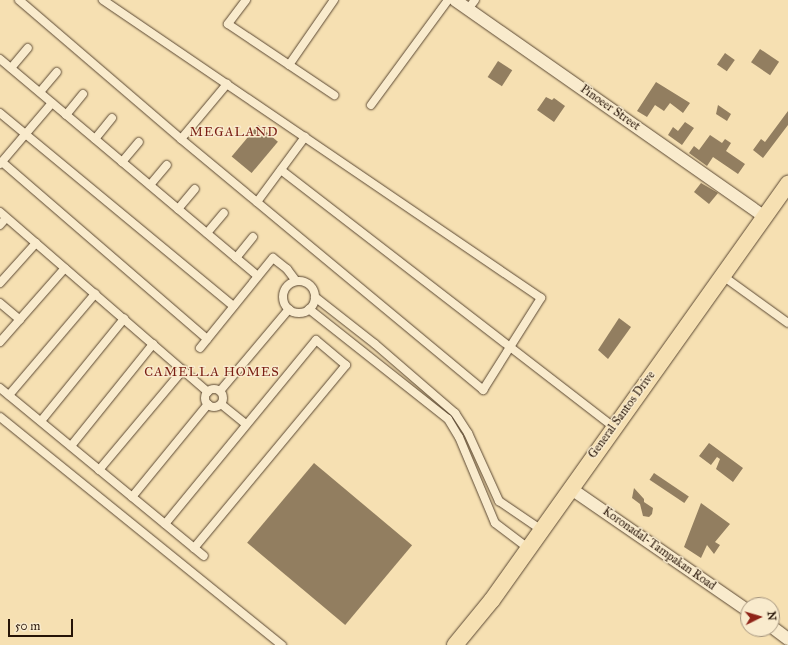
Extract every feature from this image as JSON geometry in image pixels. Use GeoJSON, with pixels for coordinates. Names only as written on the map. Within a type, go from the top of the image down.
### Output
{"type":"FeatureCollection","features":[{"type":"Feature","properties":{"kind":"highway","name":"General Santos Drive"},"geometry":{"type":"LineString","coordinates":[[455,645],[487,606],[540,529],[788,184]]}},
{"type":"Feature","properties":{"kind":"main road","name":"Pinoeer Street"},"geometry":{"type":"LineString","coordinates":[[455,0],[472,4],[765,217]]}},
{"type":"Feature","properties":{"kind":"main road","name":"Koronadal-Tampakan Road"},"geometry":{"type":"LineString","coordinates":[[570,488],[740,605]]}},
{"type":"Feature","properties":{"kind":"street"},"geometry":{"type":"LineString","coordinates":[[19,0],[181,140],[483,390],[542,298],[104,0]]}},
{"type":"Feature","properties":{"kind":"street"},"geometry":{"type":"LineString","coordinates":[[246,0],[228,24],[334,95]]}},
{"type":"Feature","properties":{"kind":"street"},"geometry":{"type":"LineString","coordinates":[[289,65],[334,0]]}},
{"type":"Feature","properties":{"kind":"street"},"geometry":{"type":"LineString","coordinates":[[371,105],[448,0]]}},
{"type":"Feature","properties":{"kind":"street"},"geometry":{"type":"LineString","coordinates":[[11,68],[28,48]]}},
{"type":"Feature","properties":{"kind":"street"},"geometry":{"type":"LineString","coordinates":[[0,59],[258,276]]}},
{"type":"Feature","properties":{"kind":"street"},"geometry":{"type":"LineString","coordinates":[[40,92],[57,72]]}},
{"type":"Feature","properties":{"kind":"street"},"geometry":{"type":"LineString","coordinates":[[181,140],[227,84]]}},
{"type":"Feature","properties":{"kind":"street"},"geometry":{"type":"LineString","coordinates":[[66,115],[83,94]]}},
{"type":"Feature","properties":{"kind":"street"},"geometry":{"type":"LineString","coordinates":[[52,103],[1,163],[207,339]]}},
{"type":"Feature","properties":{"kind":"street"},"geometry":{"type":"LineString","coordinates":[[0,113],[233,306]]}},
{"type":"Feature","properties":{"kind":"street"},"geometry":{"type":"LineString","coordinates":[[95,139],[112,118]]}},
{"type":"Feature","properties":{"kind":"street"},"geometry":{"type":"LineString","coordinates":[[257,202],[305,137]]}},
{"type":"Feature","properties":{"kind":"street"},"geometry":{"type":"LineString","coordinates":[[122,162],[139,142]]}},
{"type":"Feature","properties":{"kind":"street"},"geometry":{"type":"LineString","coordinates":[[150,185],[167,165]]}},
{"type":"Feature","properties":{"kind":"street"},"geometry":{"type":"LineString","coordinates":[[281,170],[614,427]]}},
{"type":"Feature","properties":{"kind":"street"},"geometry":{"type":"LineString","coordinates":[[178,209],[195,189]]}},
{"type":"Feature","properties":{"kind":"street"},"geometry":{"type":"LineString","coordinates":[[207,233],[224,213]]}},
{"type":"Feature","properties":{"kind":"street"},"geometry":{"type":"LineString","coordinates":[[0,225],[3,215],[208,392]]}},
{"type":"Feature","properties":{"kind":"street"},"geometry":{"type":"LineString","coordinates":[[236,258],[253,237]]}},
{"type":"Feature","properties":{"kind":"street"},"geometry":{"type":"LineString","coordinates":[[0,283],[36,243]]}},
{"type":"Feature","properties":{"kind":"street"},"geometry":{"type":"LineString","coordinates":[[200,348],[273,258],[287,269],[296,281],[309,285],[315,297],[450,408],[461,421],[499,501],[540,529]]}},
{"type":"Feature","properties":{"kind":"street"},"geometry":{"type":"LineString","coordinates":[[0,342],[65,268]]}},
{"type":"Feature","properties":{"kind":"street"},"geometry":{"type":"LineString","coordinates":[[723,276],[788,323]]}},
{"type":"Feature","properties":{"kind":"street"},"geometry":{"type":"LineString","coordinates":[[296,281],[288,285],[284,293],[284,302],[289,309],[297,313],[309,309],[315,297]]}},
{"type":"Feature","properties":{"kind":"street"},"geometry":{"type":"LineString","coordinates":[[9,395],[95,294]]}},
{"type":"Feature","properties":{"kind":"street"},"geometry":{"type":"LineString","coordinates":[[0,303],[20,320]]}},
{"type":"Feature","properties":{"kind":"street"},"geometry":{"type":"LineString","coordinates":[[220,391],[289,309]]}},
{"type":"Feature","properties":{"kind":"street"},"geometry":{"type":"LineString","coordinates":[[309,309],[448,419],[459,437],[496,523],[528,548]]}},
{"type":"Feature","properties":{"kind":"street"},"geometry":{"type":"LineString","coordinates":[[40,421],[124,319]]}},
{"type":"Feature","properties":{"kind":"street"},"geometry":{"type":"LineString","coordinates":[[165,524],[316,340],[346,365],[194,548]]}},
{"type":"Feature","properties":{"kind":"street"},"geometry":{"type":"LineString","coordinates":[[71,446],[153,344]]}},
{"type":"Feature","properties":{"kind":"street"},"geometry":{"type":"LineString","coordinates":[[100,470],[183,370]]}},
{"type":"Feature","properties":{"kind":"street"},"geometry":{"type":"LineString","coordinates":[[0,388],[204,556]]}},
{"type":"Feature","properties":{"kind":"street"},"geometry":{"type":"LineString","coordinates":[[214,389],[220,391],[223,397],[221,404],[215,407],[208,404],[206,398],[208,392],[214,389]]}},
{"type":"Feature","properties":{"kind":"street"},"geometry":{"type":"LineString","coordinates":[[132,497],[208,404]]}},
{"type":"Feature","properties":{"kind":"street"},"geometry":{"type":"LineString","coordinates":[[221,404],[246,424]]}},
{"type":"Feature","properties":{"kind":"street"},"geometry":{"type":"LineString","coordinates":[[0,417],[282,645]]}},
{"type":"Feature","properties":{"kind":"building"},"geometry":{"type":"Polygon","coordinates":[[[760,49],[779,62],[770,75],[751,62],[760,49]]]}},
{"type":"Feature","properties":{"kind":"building"},"geometry":{"type":"Polygon","coordinates":[[[725,53],[735,60],[727,71],[717,64],[725,53]]]}},
{"type":"Feature","properties":{"kind":"building"},"geometry":{"type":"Polygon","coordinates":[[[498,61],[512,70],[502,86],[488,77],[498,61]]]}},
{"type":"Feature","properties":{"kind":"building"},"geometry":{"type":"Polygon","coordinates":[[[656,82],[690,103],[683,113],[670,103],[664,111],[655,105],[647,117],[637,111],[656,82]]]}},
{"type":"Feature","properties":{"kind":"building"},"geometry":{"type":"Polygon","coordinates":[[[546,97],[552,100],[554,98],[565,106],[554,122],[537,110],[546,97]]]}},
{"type":"Feature","properties":{"kind":"building"},"geometry":{"type":"Polygon","coordinates":[[[718,105],[731,114],[727,121],[716,114],[718,105]]]}},
{"type":"Feature","properties":{"kind":"building"},"geometry":{"type":"Polygon","coordinates":[[[788,111],[788,125],[763,158],[753,150],[761,139],[765,142],[788,111]]]}},
{"type":"Feature","properties":{"kind":"building"},"geometry":{"type":"Polygon","coordinates":[[[685,122],[694,128],[682,145],[668,135],[673,127],[678,131],[685,122]]]}},
{"type":"Feature","properties":{"kind":"building"},"geometry":{"type":"Polygon","coordinates":[[[258,125],[278,142],[252,173],[232,156],[258,125]]]}},
{"type":"Feature","properties":{"kind":"building"},"geometry":{"type":"Polygon","coordinates":[[[710,135],[722,143],[725,139],[731,143],[726,151],[745,164],[738,174],[713,157],[707,166],[689,153],[694,146],[699,150],[710,135]]]}},
{"type":"Feature","properties":{"kind":"building"},"geometry":{"type":"Polygon","coordinates":[[[701,183],[718,193],[709,204],[694,192],[701,183]]]}},
{"type":"Feature","properties":{"kind":"building"},"geometry":{"type":"Polygon","coordinates":[[[619,318],[631,327],[608,359],[598,350],[619,318]]]}},
{"type":"Feature","properties":{"kind":"building"},"geometry":{"type":"Polygon","coordinates":[[[709,443],[743,468],[733,482],[716,469],[720,459],[717,457],[711,465],[699,456],[709,443]]]}},
{"type":"Feature","properties":{"kind":"building"},"geometry":{"type":"Polygon","coordinates":[[[314,463],[412,545],[345,625],[247,543],[314,463]]]}},
{"type":"Feature","properties":{"kind":"building"},"geometry":{"type":"Polygon","coordinates":[[[654,473],[689,496],[684,503],[650,480],[654,473]]]}},
{"type":"Feature","properties":{"kind":"building"},"geometry":{"type":"Polygon","coordinates":[[[634,488],[644,499],[644,502],[653,508],[652,514],[649,517],[643,516],[640,504],[632,498],[634,488]]]}},
{"type":"Feature","properties":{"kind":"building"},"geometry":{"type":"Polygon","coordinates":[[[701,503],[730,524],[715,542],[720,545],[714,554],[707,545],[701,558],[684,547],[701,503]]]}},
{"type":"Feature","properties":{"kind":"district","name":"MEGALAND"},"geometry":{"type":"Point","coordinates":[234,132]}},
{"type":"Feature","properties":{"kind":"district","name":"CAMELLA HOMES"},"geometry":{"type":"Point","coordinates":[212,372]}}]}
